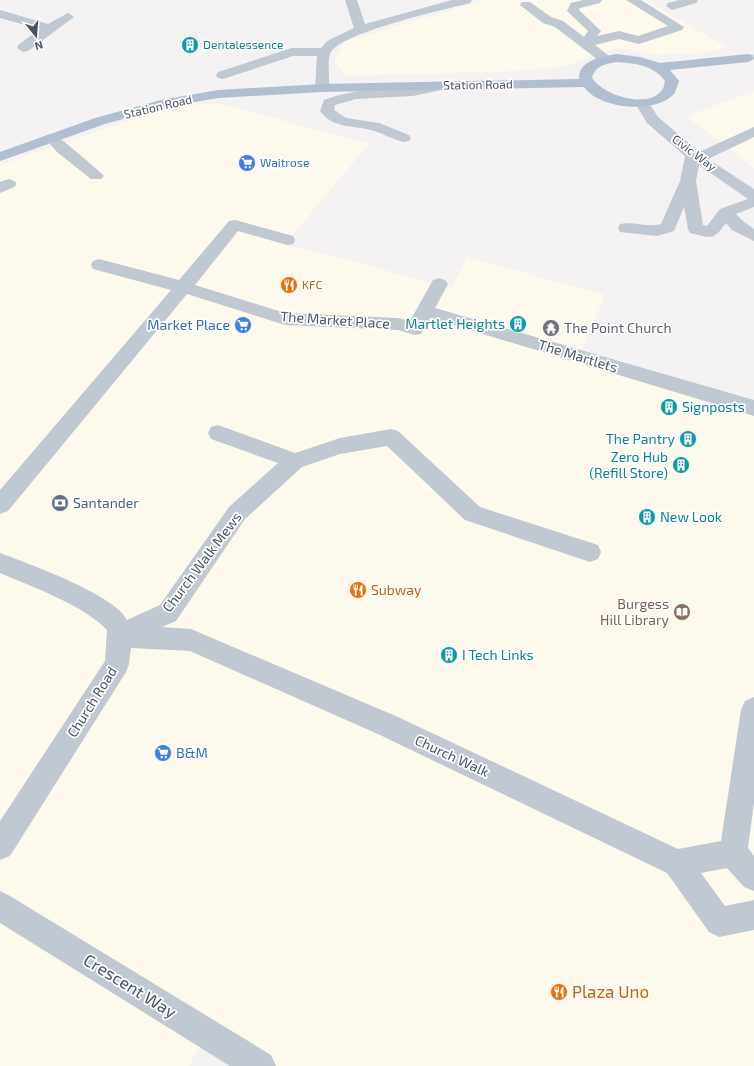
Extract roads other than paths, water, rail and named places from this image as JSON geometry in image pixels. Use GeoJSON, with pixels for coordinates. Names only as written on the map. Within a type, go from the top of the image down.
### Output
{"type":"FeatureCollection","features":[{"type":"Feature","properties":{"kind":"main road"},"geometry":{"type":"LineString","coordinates":[[657,67],[751,58]]}},
{"type":"Feature","properties":{"kind":"main road"},"geometry":{"type":"LineString","coordinates":[[684,81],[664,97],[642,103],[623,102],[606,98],[590,89],[586,83],[585,73],[597,62],[634,59],[657,67],[669,76],[672,82],[684,81],[751,58]]}},
{"type":"Feature","properties":{"kind":"main road","name":"Station Road"},"geometry":{"type":"LineString","coordinates":[[0,157],[100,121],[161,104],[218,94],[322,88],[586,83]]}},
{"type":"Feature","properties":{"kind":"street"},"geometry":{"type":"LineString","coordinates":[[352,0],[360,29]]}},
{"type":"Feature","properties":{"kind":"street"},"geometry":{"type":"LineString","coordinates":[[322,88],[324,52],[335,40],[360,29],[466,0]]}},
{"type":"Feature","properties":{"kind":"street"},"geometry":{"type":"LineString","coordinates":[[586,43],[595,31],[573,11],[575,6],[596,0]]}},
{"type":"Feature","properties":{"kind":"street"},"geometry":{"type":"LineString","coordinates":[[586,43],[619,35],[639,40],[678,27],[632,0]]}},
{"type":"Feature","properties":{"kind":"street"},"geometry":{"type":"LineString","coordinates":[[672,6],[692,0]]}},
{"type":"Feature","properties":{"kind":"street"},"geometry":{"type":"LineString","coordinates":[[532,4],[547,20],[559,24],[607,60]]}},
{"type":"Feature","properties":{"kind":"street"},"geometry":{"type":"LineString","coordinates":[[0,14],[48,28]]}},
{"type":"Feature","properties":{"kind":"street"},"geometry":{"type":"LineString","coordinates":[[23,48],[48,28],[68,17]]}},
{"type":"Feature","properties":{"kind":"street"},"geometry":{"type":"LineString","coordinates":[[223,75],[292,52],[324,52]]}},
{"type":"Feature","properties":{"kind":"street"},"geometry":{"type":"LineString","coordinates":[[404,138],[370,125],[351,123],[332,118],[327,111],[329,103],[357,94],[427,91],[441,86]]}},
{"type":"Feature","properties":{"kind":"street","name":"Civic Way"},"geometry":{"type":"LineString","coordinates":[[642,103],[652,120],[696,157],[754,196]]}},
{"type":"Feature","properties":{"kind":"street"},"geometry":{"type":"LineString","coordinates":[[626,228],[657,231],[668,227],[688,181],[696,157],[754,130]]}},
{"type":"Feature","properties":{"kind":"street"},"geometry":{"type":"LineString","coordinates":[[52,138],[62,149],[96,176]]}},
{"type":"Feature","properties":{"kind":"street"},"geometry":{"type":"LineString","coordinates":[[688,181],[696,229],[711,232],[726,212],[754,202]]}},
{"type":"Feature","properties":{"kind":"street"},"geometry":{"type":"LineString","coordinates":[[726,212],[738,226],[754,236]]}},
{"type":"Feature","properties":{"kind":"street"},"geometry":{"type":"LineString","coordinates":[[0,505],[234,225],[287,240]]}},
{"type":"Feature","properties":{"kind":"street"},"geometry":{"type":"LineString","coordinates":[[99,265],[183,286]]}},
{"type":"Feature","properties":{"kind":"street","name":"The Market Place"},"geometry":{"type":"LineString","coordinates":[[183,286],[285,319],[398,324],[415,329],[439,284]]}},
{"type":"Feature","properties":{"kind":"street","name":"The Martlets"},"geometry":{"type":"LineString","coordinates":[[425,311],[567,351],[606,365],[754,408]]}},
{"type":"Feature","properties":{"kind":"street"},"geometry":{"type":"LineString","coordinates":[[218,433],[295,462],[340,446],[391,437],[473,514],[590,552]]}},
{"type":"Feature","properties":{"kind":"street","name":"Church Walk Mews"},"geometry":{"type":"LineString","coordinates":[[120,636],[168,613],[237,513],[295,462]]}},
{"type":"Feature","properties":{"kind":"street"},"geometry":{"type":"LineString","coordinates":[[0,563],[102,610],[117,624],[120,636]]}},
{"type":"Feature","properties":{"kind":"street","name":"Church Road"},"geometry":{"type":"LineString","coordinates":[[0,846],[117,664],[120,636]]}},
{"type":"Feature","properties":{"kind":"street","name":"Church Walk"},"geometry":{"type":"LineString","coordinates":[[120,636],[191,640],[389,726],[677,863],[719,922],[754,915]]}},
{"type":"Feature","properties":{"kind":"street"},"geometry":{"type":"LineString","coordinates":[[754,710],[733,853],[754,877]]}},
{"type":"Feature","properties":{"kind":"street"},"geometry":{"type":"LineString","coordinates":[[677,863],[733,853]]}},
{"type":"Feature","properties":{"kind":"street","name":"Crescent Way"},"geometry":{"type":"LineString","coordinates":[[0,906],[260,1066]]}},
{"type":"Feature","properties":{"kind":"place","name":"Dentalessence"},"geometry":{"type":"Point","coordinates":[190,45]}},
{"type":"Feature","properties":{"kind":"place","name":"Waitrose"},"geometry":{"type":"Point","coordinates":[247,163]}},
{"type":"Feature","properties":{"kind":"place","name":"KFC"},"geometry":{"type":"Point","coordinates":[289,285]}},
{"type":"Feature","properties":{"kind":"place","name":"Martlet Heights"},"geometry":{"type":"Point","coordinates":[518,324]}},
{"type":"Feature","properties":{"kind":"place","name":"Market Place"},"geometry":{"type":"Point","coordinates":[243,325]}},
{"type":"Feature","properties":{"kind":"place","name":"The Point Church"},"geometry":{"type":"Point","coordinates":[551,328]}},
{"type":"Feature","properties":{"kind":"place","name":"Signposts"},"geometry":{"type":"Point","coordinates":[669,407]}},
{"type":"Feature","properties":{"kind":"place","name":"The Pantry"},"geometry":{"type":"Point","coordinates":[688,439]}},
{"type":"Feature","properties":{"kind":"place","name":"Zero Hub (Refill Store)"},"geometry":{"type":"Point","coordinates":[681,465]}},
{"type":"Feature","properties":{"kind":"place","name":"Santander"},"geometry":{"type":"Point","coordinates":[60,503]}},
{"type":"Feature","properties":{"kind":"place","name":"New Look"},"geometry":{"type":"Point","coordinates":[647,517]}},
{"type":"Feature","properties":{"kind":"place","name":"Subway"},"geometry":{"type":"Point","coordinates":[358,590]}},
{"type":"Feature","properties":{"kind":"place","name":"Burgess Hill Library"},"geometry":{"type":"Point","coordinates":[682,612]}},
{"type":"Feature","properties":{"kind":"place","name":"I Tech Links"},"geometry":{"type":"Point","coordinates":[449,655]}},
{"type":"Feature","properties":{"kind":"place","name":"B&M"},"geometry":{"type":"Point","coordinates":[163,753]}},
{"type":"Feature","properties":{"kind":"place","name":"Plaza Uno"},"geometry":{"type":"Point","coordinates":[559,992]}}]}
